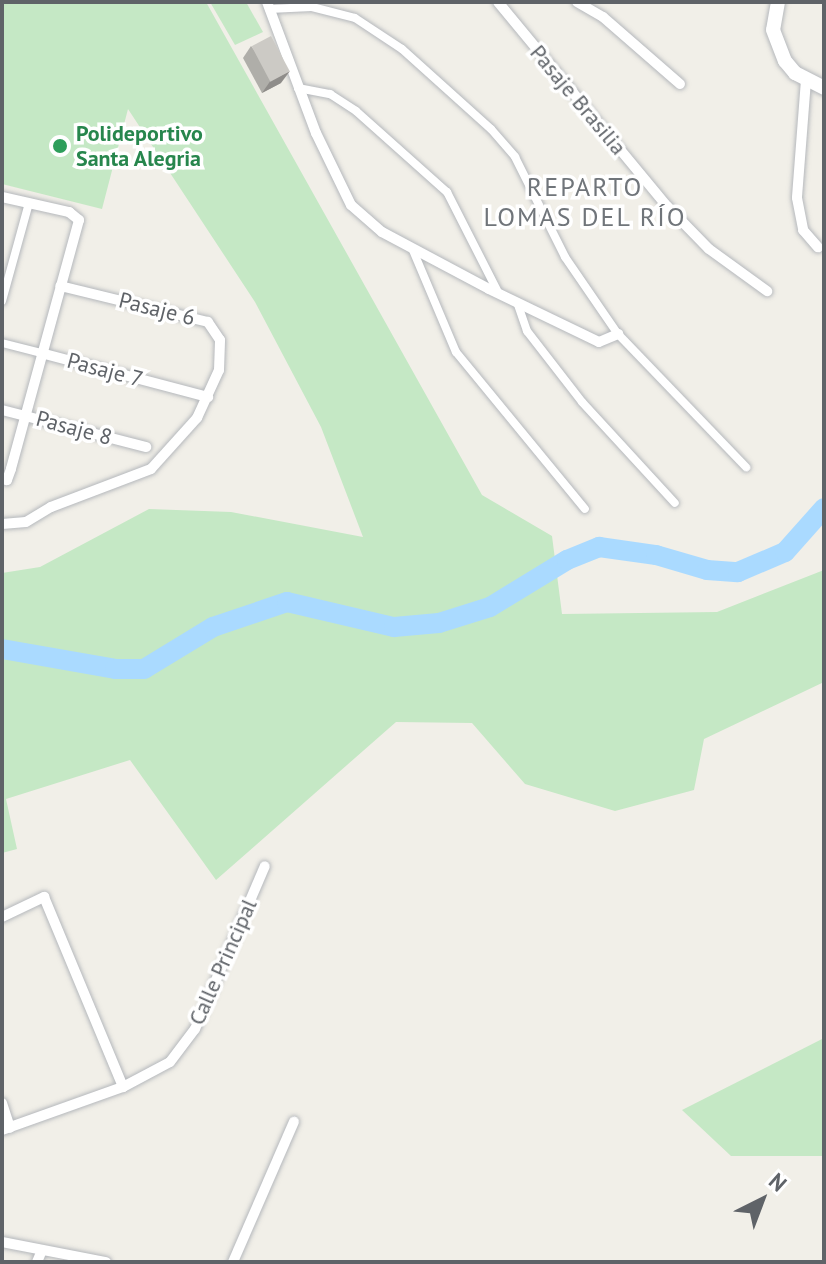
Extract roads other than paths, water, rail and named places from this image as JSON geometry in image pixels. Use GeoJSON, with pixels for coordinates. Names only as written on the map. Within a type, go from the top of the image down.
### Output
{"type":"FeatureCollection","features":[{"type":"Feature","properties":{"kind":"main road"},"geometry":{"type":"LineString","coordinates":[[778,2],[773,30],[777,47],[819,87]]}},
{"type":"Feature","properties":{"kind":"street","name":"Pasaje Brasilia"},"geometry":{"type":"LineString","coordinates":[[498,2],[667,206],[709,249],[767,291]]}},
{"type":"Feature","properties":{"kind":"street"},"geometry":{"type":"LineString","coordinates":[[577,2],[603,17],[680,84]]}},
{"type":"Feature","properties":{"kind":"street"},"geometry":{"type":"LineString","coordinates":[[618,334],[599,342],[499,294],[382,232],[351,205],[298,88],[268,6],[312,7],[355,18],[402,49],[491,129],[515,157],[565,257],[618,334],[746,467]]}},
{"type":"Feature","properties":{"kind":"street"},"geometry":{"type":"LineString","coordinates":[[818,247],[803,230],[797,198],[819,87]]}},
{"type":"Feature","properties":{"kind":"street"},"geometry":{"type":"LineString","coordinates":[[298,88],[330,94],[356,111],[447,192],[499,294]]}},
{"type":"Feature","properties":{"kind":"street"},"geometry":{"type":"LineString","coordinates":[[2,197],[69,212],[79,220],[5,479]]}},
{"type":"Feature","properties":{"kind":"street"},"geometry":{"type":"LineString","coordinates":[[2,301],[29,203]]}},
{"type":"Feature","properties":{"kind":"street"},"geometry":{"type":"LineString","coordinates":[[412,248],[456,352],[585,509]]}},
{"type":"Feature","properties":{"kind":"street","name":"Pasaje 6"},"geometry":{"type":"LineString","coordinates":[[2,524],[26,522],[51,507],[151,469],[208,397],[219,370],[220,340],[208,322],[60,286]]}},
{"type":"Feature","properties":{"kind":"street"},"geometry":{"type":"LineString","coordinates":[[517,302],[527,331],[582,402],[675,503]]}},
{"type":"Feature","properties":{"kind":"street","name":"Pasaje 7"},"geometry":{"type":"LineString","coordinates":[[2,343],[208,397]]}},
{"type":"Feature","properties":{"kind":"street","name":"Pasaje 8"},"geometry":{"type":"LineString","coordinates":[[2,410],[146,447]]}},
{"type":"Feature","properties":{"kind":"street","name":"Calle Principal"},"geometry":{"type":"LineString","coordinates":[[6,1129],[123,1087],[170,1062],[195,1029],[265,866]]}},
{"type":"Feature","properties":{"kind":"street"},"geometry":{"type":"LineString","coordinates":[[2,917],[44,897],[123,1087]]}},
{"type":"Feature","properties":{"kind":"street"},"geometry":{"type":"LineString","coordinates":[[2,1103],[6,1129]]}},
{"type":"Feature","properties":{"kind":"street"},"geometry":{"type":"LineString","coordinates":[[233,1262],[294,1122]]}},
{"type":"Feature","properties":{"kind":"street"},"geometry":{"type":"LineString","coordinates":[[2,1242],[106,1262]]}},
{"type":"Feature","properties":{"kind":"street"},"geometry":{"type":"LineString","coordinates":[[37,1262],[42,1250]]}},
{"type":"Feature","properties":{"kind":"waterway"},"geometry":{"type":"LineString","coordinates":[[2,649],[115,669],[144,669],[213,627],[287,602],[394,627],[439,623],[490,607],[567,560],[599,547],[656,555],[707,570],[738,572],[785,552],[824,508]]}},
{"type":"Feature","properties":{"kind":"place","name":"Polideportivo Santa Alegria"},"geometry":{"type":"Point","coordinates":[60,146]}},
{"type":"Feature","properties":{"kind":"district","name":"REPARTO LOMAS DEL RÍO"},"geometry":{"type":"Point","coordinates":[585,202]}}]}
